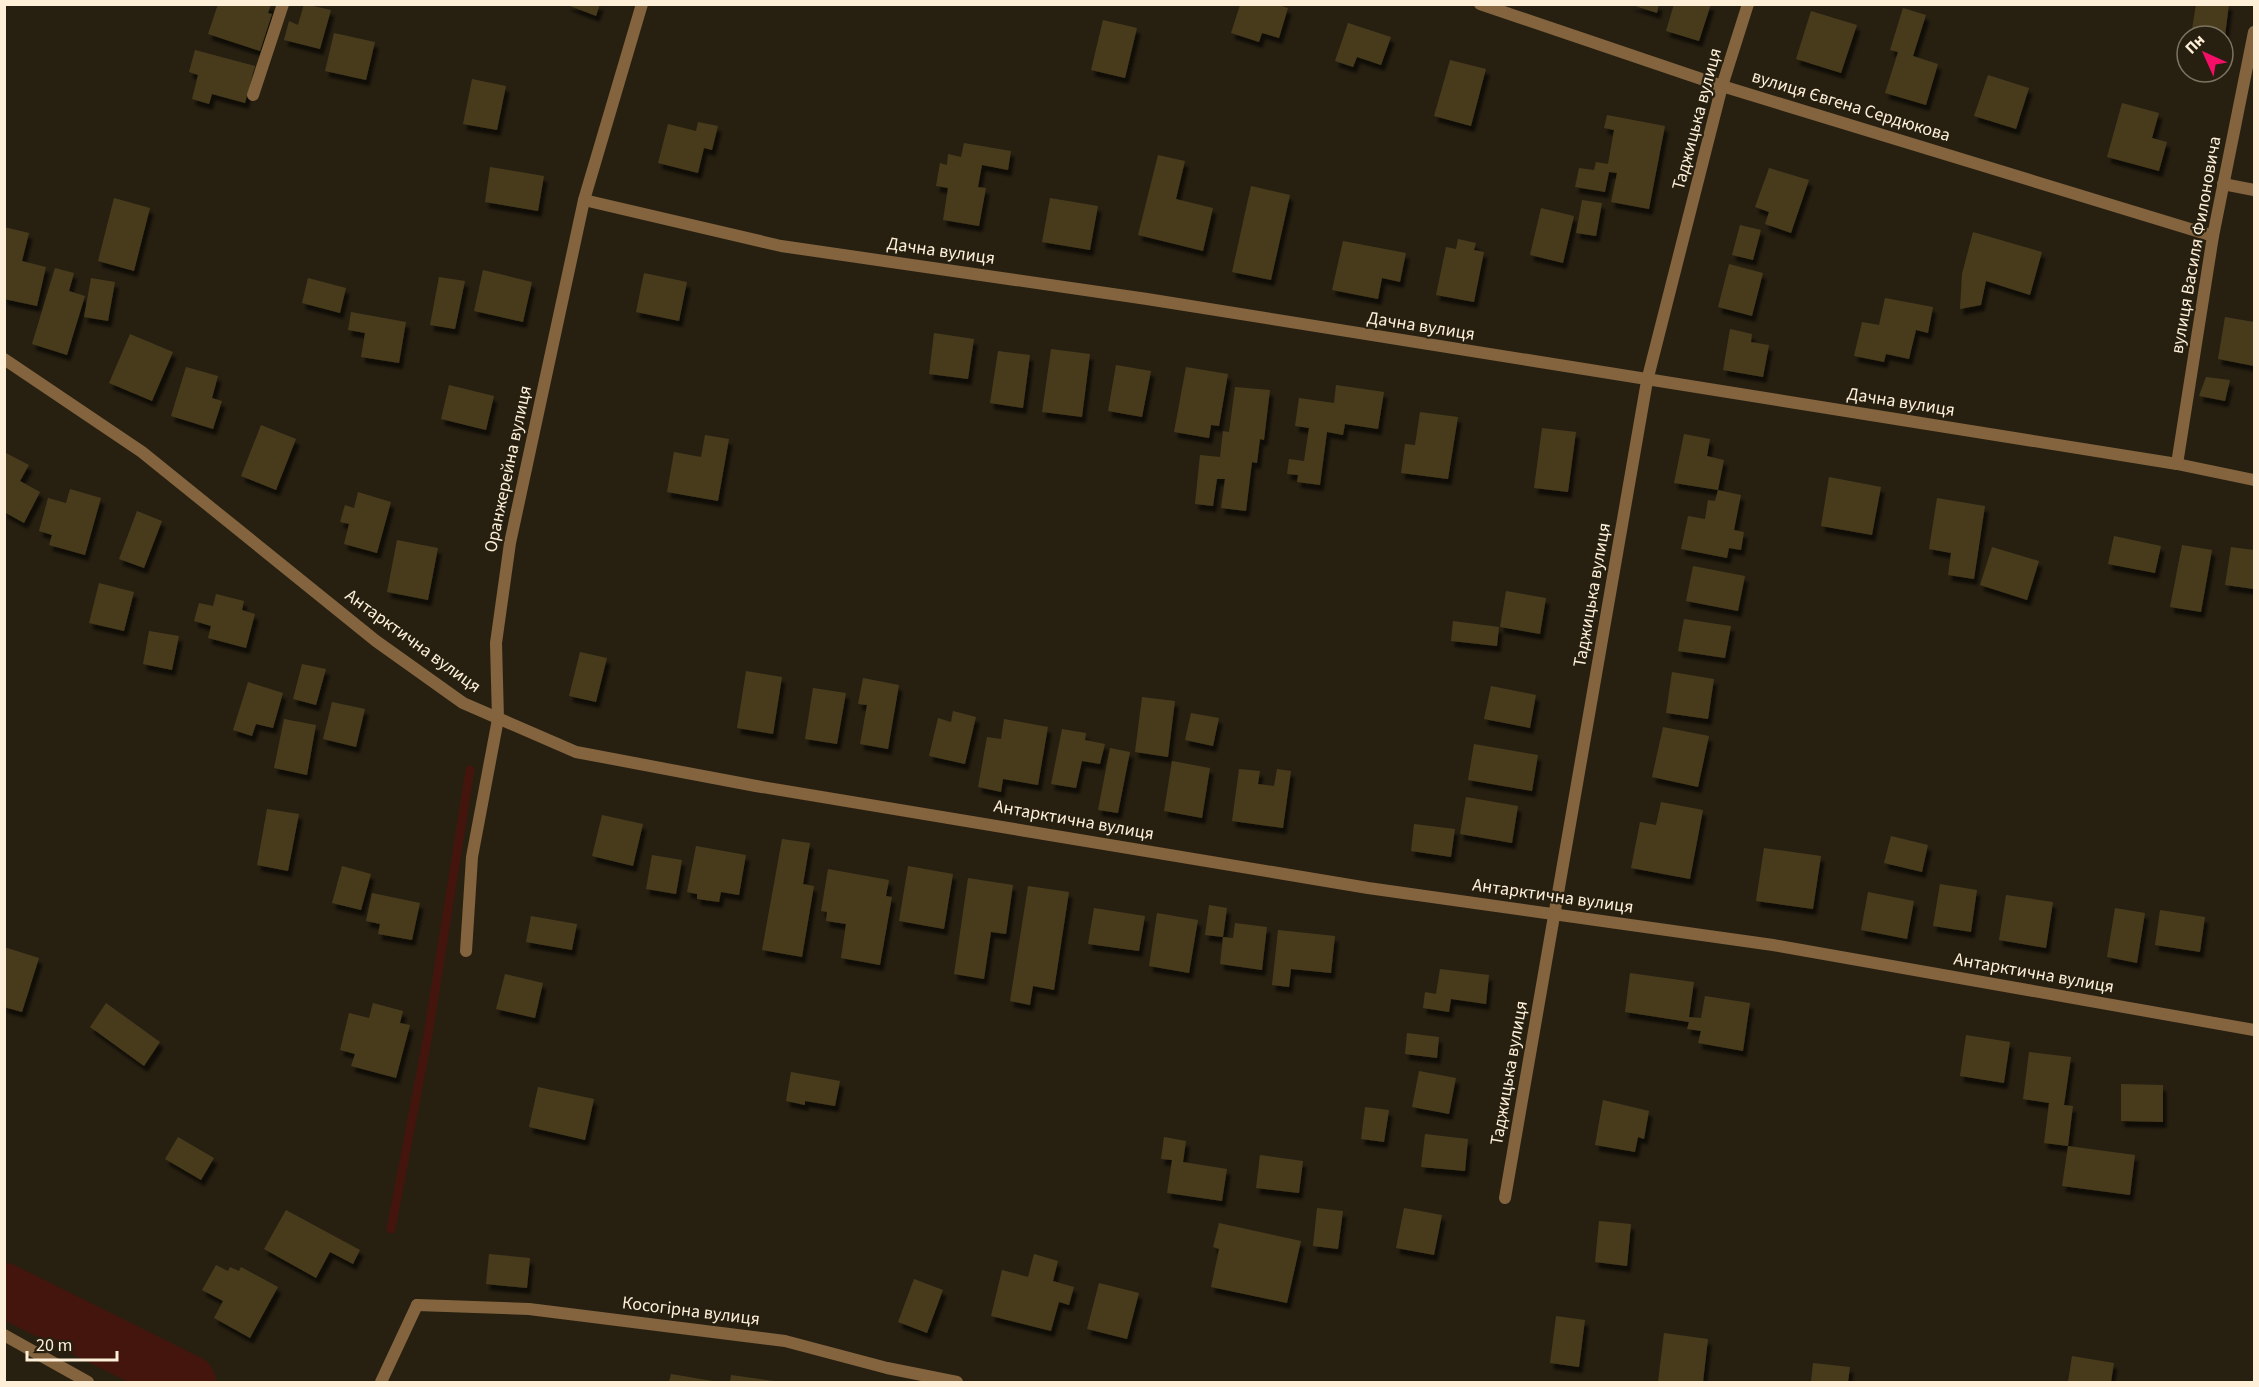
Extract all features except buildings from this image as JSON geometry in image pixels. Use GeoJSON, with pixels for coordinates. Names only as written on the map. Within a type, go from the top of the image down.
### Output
{"type":"FeatureCollection","features":[{"type":"Feature","properties":{"kind":"street"},"geometry":{"type":"LineString","coordinates":[[253,95],[283,4]]}},
{"type":"Feature","properties":{"kind":"street","name":"Оранжерейна вулиця"},"geometry":{"type":"LineString","coordinates":[[466,951],[472,857],[498,719],[496,644],[510,543],[584,200],[642,4]]}},
{"type":"Feature","properties":{"kind":"street","name":"вулиця Євгена Сердюкова"},"geometry":{"type":"LineString","coordinates":[[1480,4],[1722,86],[2213,236]]}},
{"type":"Feature","properties":{"kind":"street","name":"Таджицька вулиця"},"geometry":{"type":"LineString","coordinates":[[1505,1198],[1647,381],[1722,86],[1748,4]]}},
{"type":"Feature","properties":{"kind":"street","name":"вулиця Василя Филоновича"},"geometry":{"type":"LineString","coordinates":[[2177,464],[2213,236],[2254,32]]}},
{"type":"Feature","properties":{"kind":"street"},"geometry":{"type":"LineString","coordinates":[[2223,184],[2254,190]]}},
{"type":"Feature","properties":{"kind":"street","name":"Дачна вулиця"},"geometry":{"type":"LineString","coordinates":[[584,200],[781,246],[1147,299],[1647,381],[2177,464],[2254,480]]}},
{"type":"Feature","properties":{"kind":"street","name":"Антарктична вулиця"},"geometry":{"type":"LineString","coordinates":[[4,359],[142,452],[376,641],[463,703],[576,752],[756,786],[1368,888],[1773,945],[2254,1030]]}},
{"type":"Feature","properties":{"kind":"street","name":"Косогірна вулиця"},"geometry":{"type":"LineString","coordinates":[[381,1383],[417,1305],[530,1309],[785,1341],[887,1368],[957,1383]]}},
{"type":"Feature","properties":{"kind":"street"},"geometry":{"type":"LineString","coordinates":[[4,1335],[88,1383]]}},
{"type":"Feature","properties":{"kind":"waterway"},"geometry":{"type":"LineString","coordinates":[[391,1229],[428,1035],[470,770]]}},
{"type":"Feature","properties":{"kind":"waterway"},"geometry":{"type":"LineString","coordinates":[[4,1290],[189,1382]]}}]}
